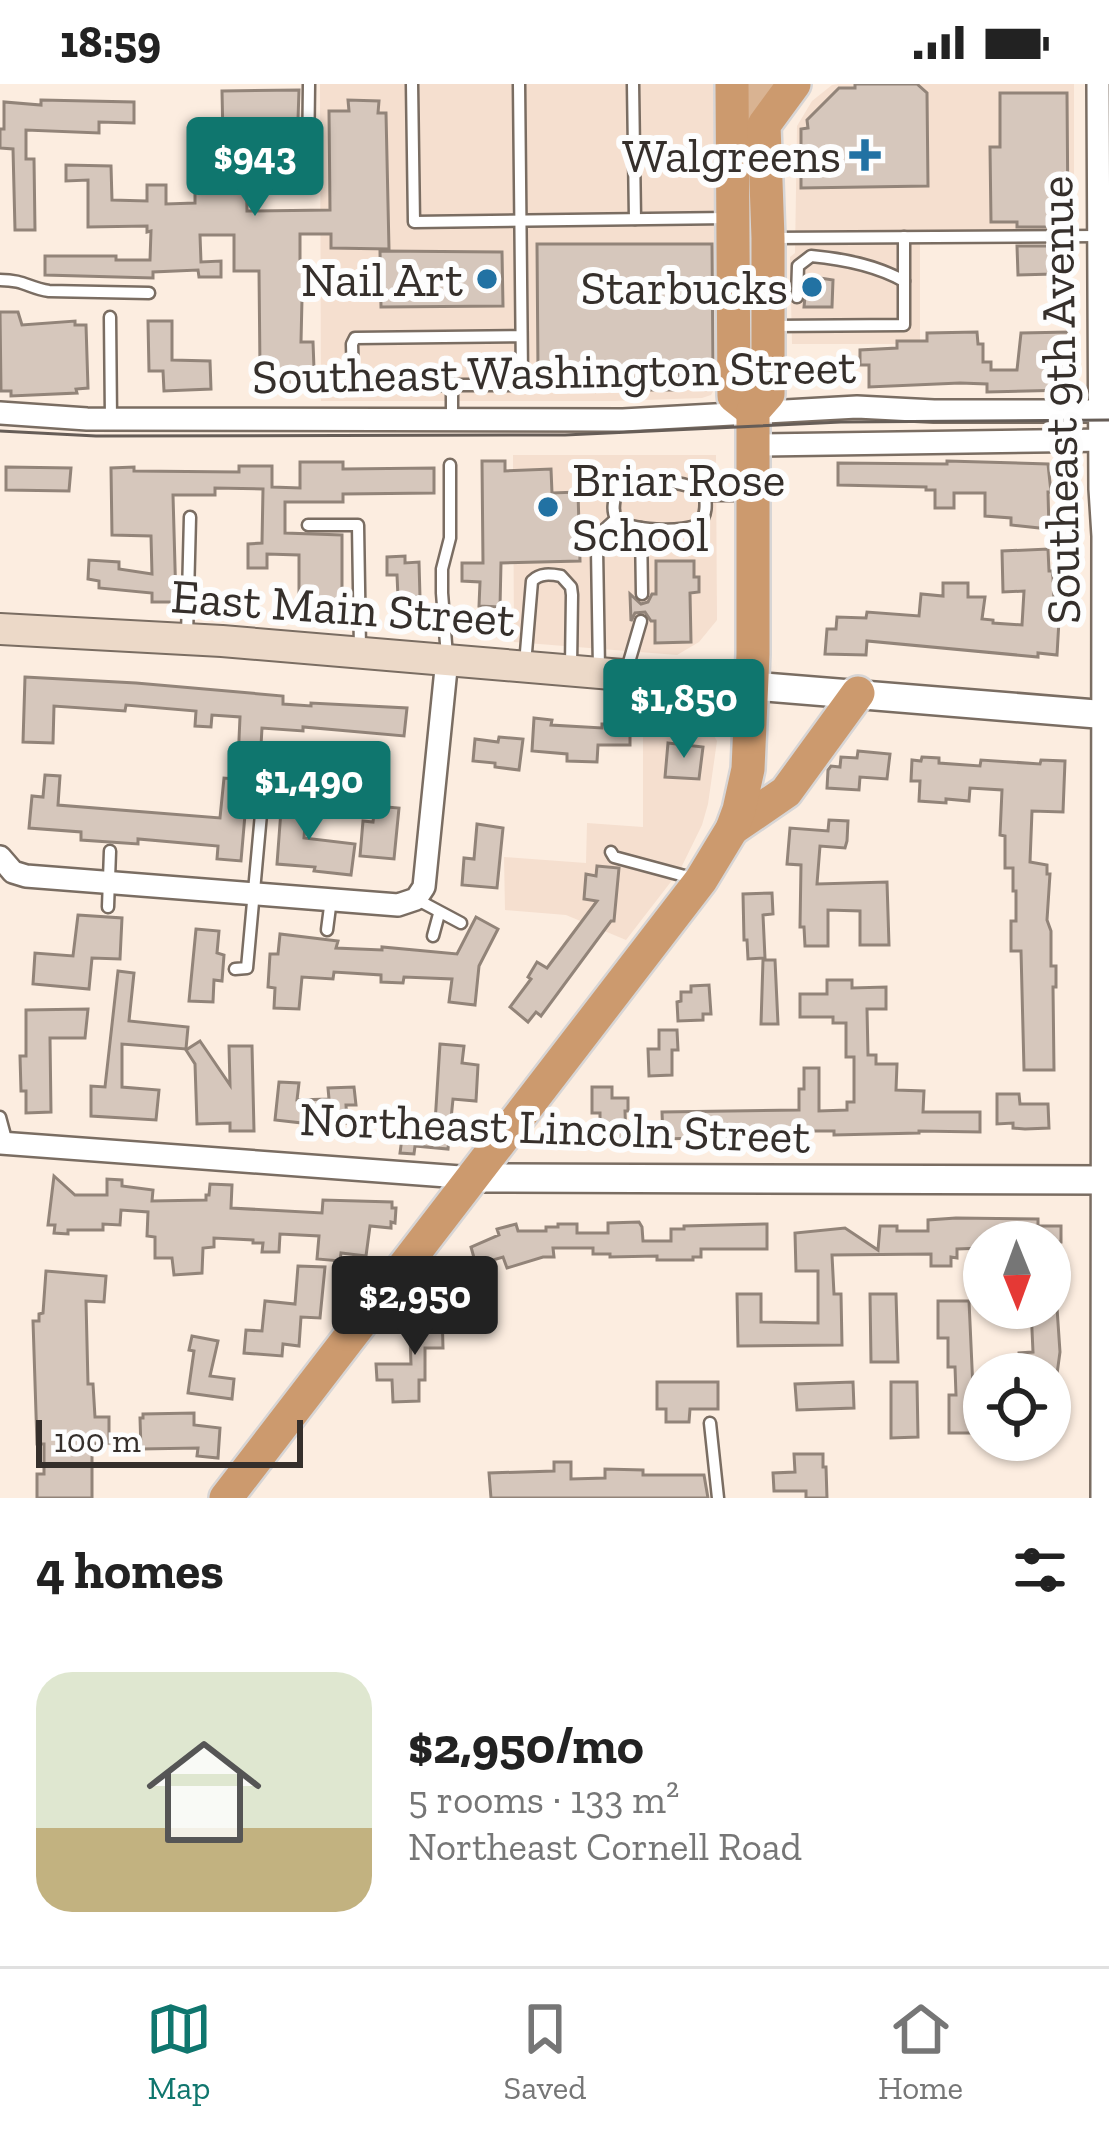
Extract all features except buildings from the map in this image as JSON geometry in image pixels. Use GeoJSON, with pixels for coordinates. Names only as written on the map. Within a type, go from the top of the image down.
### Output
{"type":"FeatureCollection","features":[{"type":"Feature","properties":{"kind":"highway"},"geometry":{"type":"LineString","coordinates":[[732,84],[734,396],[754,428]]}},
{"type":"Feature","properties":{"kind":"highway"},"geometry":{"type":"LineString","coordinates":[[226,1498],[701,880],[732,829],[748,769],[753,686],[754,428],[790,314],[768,238],[764,125],[794,84]]}},
{"type":"Feature","properties":{"kind":"highway"},"geometry":{"type":"LineString","coordinates":[[732,829],[786,792],[858,694]]}},
{"type":"Feature","properties":{"kind":"main road"},"geometry":{"type":"LineString","coordinates":[[763,84],[764,125]]}},
{"type":"Feature","properties":{"kind":"main road","name":"East Main Street"},"geometry":{"type":"LineString","coordinates":[[0,629],[360,652],[753,686]]}},
{"type":"Feature","properties":{"kind":"street","name":"Southeast 9th Avenue"},"geometry":{"type":"LineString","coordinates":[[1098,84],[1104,198],[1106,715],[1102,1498]]}},
{"type":"Feature","properties":{"kind":"street","name":"Southeast Washington Street"},"geometry":{"type":"LineString","coordinates":[[754,428],[857,407],[1104,411]]}},
{"type":"Feature","properties":{"kind":"street","name":"Southeast Washington Street"},"geometry":{"type":"LineString","coordinates":[[0,413],[111,419],[622,420],[1105,440]]}},
{"type":"Feature","properties":{"kind":"street"},"geometry":{"type":"LineString","coordinates":[[2,861],[26,876],[398,905],[416,899],[424,887],[447,659]]}},
{"type":"Feature","properties":{"kind":"street","name":"East Main Street"},"geometry":{"type":"LineString","coordinates":[[753,686],[1106,715]]}},
{"type":"Feature","properties":{"kind":"street","name":"Northeast Lincoln Street"},"geometry":{"type":"LineString","coordinates":[[3,1143],[474,1178],[1106,1180]]}},
{"type":"Feature","properties":{"kind":"lane"},"geometry":{"type":"LineString","coordinates":[[271,185],[299,183],[308,166],[309,84]]}},
{"type":"Feature","properties":{"kind":"lane"},"geometry":{"type":"LineString","coordinates":[[412,84],[414,222],[733,218]]}},
{"type":"Feature","properties":{"kind":"lane"},"geometry":{"type":"LineString","coordinates":[[520,84],[521,221],[521,336],[521,376],[517,385],[358,385],[353,381],[355,338],[521,336]]}},
{"type":"Feature","properties":{"kind":"lane"},"geometry":{"type":"LineString","coordinates":[[633,84],[635,219]]}},
{"type":"Feature","properties":{"kind":"lane"},"geometry":{"type":"LineString","coordinates":[[768,238],[1104,236]]}},
{"type":"Feature","properties":{"kind":"lane"},"geometry":{"type":"LineString","coordinates":[[904,237],[904,281],[904,325],[790,314],[798,266],[811,256],[859,263],[904,281]]}},
{"type":"Feature","properties":{"kind":"lane"},"geometry":{"type":"LineString","coordinates":[[0,280],[19,280],[49,291],[149,293]]}},
{"type":"Feature","properties":{"kind":"lane"},"geometry":{"type":"LineString","coordinates":[[110,317],[111,419]]}},
{"type":"Feature","properties":{"kind":"lane"},"geometry":{"type":"LineString","coordinates":[[452,386],[452,418]]}},
{"type":"Feature","properties":{"kind":"lane"},"geometry":{"type":"LineString","coordinates":[[447,659],[442,569],[450,538],[450,465]]}},
{"type":"Feature","properties":{"kind":"lane"},"geometry":{"type":"LineString","coordinates":[[627,483],[684,483],[705,495],[706,511],[699,524],[686,530],[625,526],[616,519],[613,505],[617,489],[627,483]]}},
{"type":"Feature","properties":{"kind":"lane"},"geometry":{"type":"LineString","coordinates":[[705,495],[755,495]]}},
{"type":"Feature","properties":{"kind":"lane"},"geometry":{"type":"LineString","coordinates":[[187,640],[190,517]]}},
{"type":"Feature","properties":{"kind":"lane"},"geometry":{"type":"LineString","coordinates":[[598,672],[597,549],[604,530],[616,519]]}},
{"type":"Feature","properties":{"kind":"lane"},"geometry":{"type":"LineString","coordinates":[[308,525],[358,525],[360,652]]}},
{"type":"Feature","properties":{"kind":"lane"},"geometry":{"type":"LineString","coordinates":[[641,527],[642,594]]}},
{"type":"Feature","properties":{"kind":"lane"},"geometry":{"type":"LineString","coordinates":[[525,666],[532,581],[551,574],[561,576],[571,587],[598,672]]}},
{"type":"Feature","properties":{"kind":"lane"},"geometry":{"type":"LineString","coordinates":[[598,672],[641,621]]}},
{"type":"Feature","properties":{"kind":"lane"},"geometry":{"type":"LineString","coordinates":[[261,814],[241,969],[264,971]]}},
{"type":"Feature","properties":{"kind":"lane"},"geometry":{"type":"LineString","coordinates":[[108,907],[110,851]]}},
{"type":"Feature","properties":{"kind":"lane"},"geometry":{"type":"LineString","coordinates":[[611,852],[614,857],[701,880]]}},
{"type":"Feature","properties":{"kind":"lane"},"geometry":{"type":"LineString","coordinates":[[327,929],[331,899]]}},
{"type":"Feature","properties":{"kind":"lane"},"geometry":{"type":"LineString","coordinates":[[416,899],[461,923]]}},
{"type":"Feature","properties":{"kind":"lane"},"geometry":{"type":"LineString","coordinates":[[433,936],[440,914]]}},
{"type":"Feature","properties":{"kind":"lane"},"geometry":{"type":"LineString","coordinates":[[0,1117],[3,1143]]}},
{"type":"Feature","properties":{"kind":"lane"},"geometry":{"type":"LineString","coordinates":[[710,1423],[718,1498]]}},
{"type":"Feature","properties":{"kind":"shaded area"},"geometry":{"type":"Polygon","coordinates":[[[320,84],[714,84],[716,386],[711,395],[614,401],[321,401],[320,84]]]}},
{"type":"Feature","properties":{"kind":"shaded area"},"geometry":{"type":"Polygon","coordinates":[[[838,84],[1074,84],[1074,230],[920,231],[920,344],[792,344],[790,257],[795,253],[797,126],[812,101],[838,84]]]}},
{"type":"Feature","properties":{"kind":"shaded area"},"geometry":{"type":"Polygon","coordinates":[[[513,455],[716,455],[717,620],[699,642],[677,655],[514,642],[513,455]]]}},
{"type":"Feature","properties":{"kind":"shaded area"},"geometry":{"type":"Polygon","coordinates":[[[643,702],[695,706],[717,741],[702,825],[680,870],[626,940],[566,915],[505,910],[504,857],[586,863],[587,823],[643,827],[643,702]]]}},
{"type":"Feature","properties":{"kind":"tram line"},"geometry":{"type":"LineString","coordinates":[[0,431],[96,436],[565,435],[841,422],[1109,420]]}},
{"type":"Feature","properties":{"kind":"place","name":"Walgreens"},"geometry":{"type":"Point","coordinates":[865,155]}},
{"type":"Feature","properties":{"kind":"place","name":"Nail Art"},"geometry":{"type":"Point","coordinates":[487,279]}},
{"type":"Feature","properties":{"kind":"place","name":"Starbucks"},"geometry":{"type":"Point","coordinates":[812,287]}},
{"type":"Feature","properties":{"kind":"place","name":"Briar Rose School"},"geometry":{"type":"Point","coordinates":[548,507]}}]}
